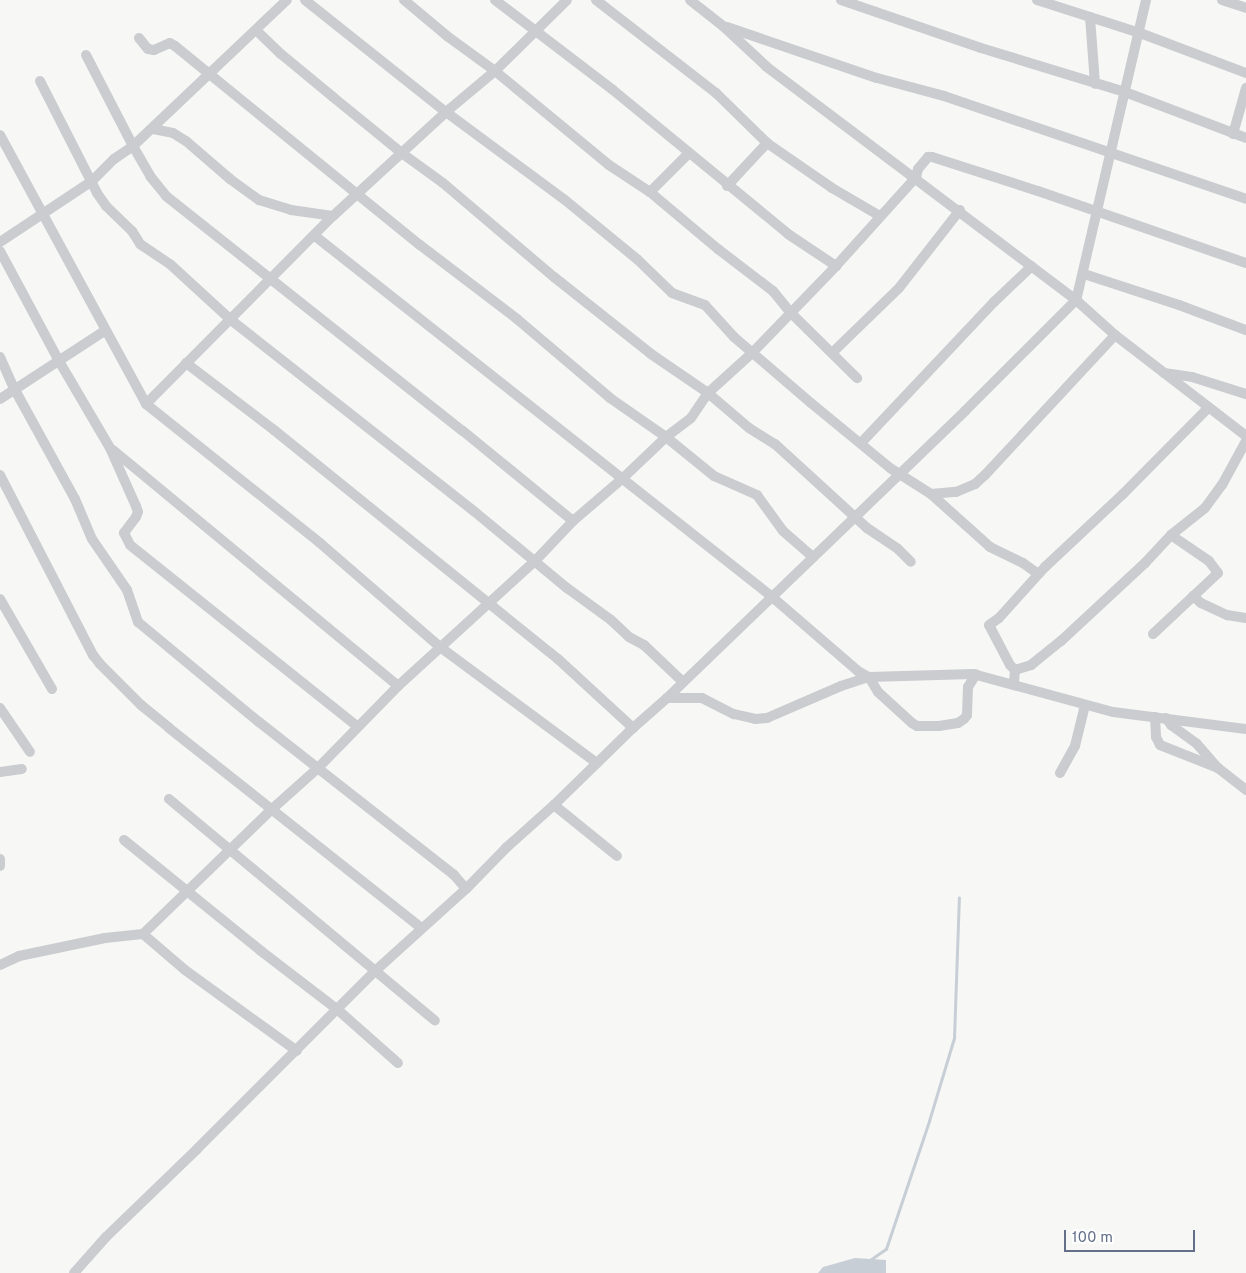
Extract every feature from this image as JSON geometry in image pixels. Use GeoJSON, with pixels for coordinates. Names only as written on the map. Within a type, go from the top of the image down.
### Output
{"type":"FeatureCollection","features":[{"type":"Feature","properties":{"kind":"street"},"geometry":{"type":"LineString","coordinates":[[0,242],[92,181],[114,159],[153,129],[287,0]]}},
{"type":"Feature","properties":{"kind":"street"},"geometry":{"type":"LineString","coordinates":[[305,0],[446,112],[565,200],[638,260],[672,293],[705,305],[734,337],[899,474],[931,494],[990,547],[1023,563],[1038,574]]}},
{"type":"Feature","properties":{"kind":"street"},"geometry":{"type":"LineString","coordinates":[[495,0],[613,90],[727,186],[788,234],[836,266]]}},
{"type":"Feature","properties":{"kind":"street"},"geometry":{"type":"LineString","coordinates":[[146,404],[273,279],[333,216],[403,154],[446,112],[495,71],[534,30],[567,0]]}},
{"type":"Feature","properties":{"kind":"street"},"geometry":{"type":"LineString","coordinates":[[596,0],[716,93],[767,144],[832,188],[880,216]]}},
{"type":"Feature","properties":{"kind":"street"},"geometry":{"type":"LineString","coordinates":[[690,0],[723,26],[766,66],[872,147],[960,210],[1051,283],[1076,300],[1115,335],[1163,373],[1246,436]]}},
{"type":"Feature","properties":{"kind":"street"},"geometry":{"type":"LineString","coordinates":[[841,0],[1095,84],[1125,92],[1246,138]]}},
{"type":"Feature","properties":{"kind":"street"},"geometry":{"type":"LineString","coordinates":[[1037,0],[1140,32],[1246,73]]}},
{"type":"Feature","properties":{"kind":"street"},"geometry":{"type":"LineString","coordinates":[[74,1273],[106,1237],[297,1051],[374,972],[466,889],[518,837],[554,806],[633,728],[684,682],[1076,300],[1084,274],[1110,152],[1140,32],[1146,0]]}},
{"type":"Feature","properties":{"kind":"street"},"geometry":{"type":"LineString","coordinates":[[1222,0],[1246,8]]}},
{"type":"Feature","properties":{"kind":"street"},"geometry":{"type":"LineString","coordinates":[[407,1],[447,36],[495,71],[609,165],[650,192],[718,249],[773,291],[792,313],[857,378]]}},
{"type":"Feature","properties":{"kind":"street"},"geometry":{"type":"LineString","coordinates":[[1090,17],[1095,84]]}},
{"type":"Feature","properties":{"kind":"street"},"geometry":{"type":"LineString","coordinates":[[723,26],[878,78],[944,96],[1246,199]]}},
{"type":"Feature","properties":{"kind":"street"},"geometry":{"type":"LineString","coordinates":[[256,30],[281,54],[403,154],[444,183],[554,276],[651,354],[708,393],[749,428],[775,444],[867,528],[898,549],[911,562]]}},
{"type":"Feature","properties":{"kind":"street"},"geometry":{"type":"LineString","coordinates":[[139,38],[148,49],[154,50],[170,43],[261,114],[357,194],[517,319],[610,398],[666,437],[714,476],[756,496],[783,531],[813,556]]}},
{"type":"Feature","properties":{"kind":"street"},"geometry":{"type":"LineString","coordinates":[[86,54],[133,146],[150,176],[166,196],[273,279],[573,521]]}},
{"type":"Feature","properties":{"kind":"street"},"geometry":{"type":"LineString","coordinates":[[40,81],[106,206],[132,231],[140,244],[171,265],[231,320],[285,360],[629,637],[644,645],[684,682]]}},
{"type":"Feature","properties":{"kind":"street"},"geometry":{"type":"LineString","coordinates":[[1233,134],[1246,88]]}},
{"type":"Feature","properties":{"kind":"street"},"geometry":{"type":"LineString","coordinates":[[153,129],[173,133],[186,141],[230,179],[259,200],[291,210],[333,216]]}},
{"type":"Feature","properties":{"kind":"street"},"geometry":{"type":"LineString","coordinates":[[0,135],[146,404],[320,543],[440,647],[597,763]]}},
{"type":"Feature","properties":{"kind":"street"},"geometry":{"type":"LineString","coordinates":[[727,186],[767,144]]}},
{"type":"Feature","properties":{"kind":"street"},"geometry":{"type":"LineString","coordinates":[[650,192],[689,153]]}},
{"type":"Feature","properties":{"kind":"street"},"geometry":{"type":"LineString","coordinates":[[0,965],[19,956],[105,938],[143,934],[271,810],[318,768],[398,686],[535,561],[573,521],[623,478],[666,437],[691,418],[708,393],[792,313],[916,177],[921,164],[932,156],[1246,263]]}},
{"type":"Feature","properties":{"kind":"street"},"geometry":{"type":"LineString","coordinates":[[832,353],[899,288],[960,210]]}},
{"type":"Feature","properties":{"kind":"street"},"geometry":{"type":"LineString","coordinates":[[315,236],[771,596],[858,671],[869,677],[878,692],[912,723],[923,726],[958,723],[964,719],[967,715],[968,687],[976,674]]}},
{"type":"Feature","properties":{"kind":"street"},"geometry":{"type":"LineString","coordinates":[[0,251],[59,362],[110,448],[138,512],[124,533],[130,546],[357,726]]}},
{"type":"Feature","properties":{"kind":"street"},"geometry":{"type":"LineString","coordinates":[[861,443],[994,302],[1032,266]]}},
{"type":"Feature","properties":{"kind":"street"},"geometry":{"type":"LineString","coordinates":[[1084,274],[1179,305],[1246,330]]}},
{"type":"Feature","properties":{"kind":"street"},"geometry":{"type":"LineString","coordinates":[[0,399],[106,330]]}},
{"type":"Feature","properties":{"kind":"street"},"geometry":{"type":"LineString","coordinates":[[931,494],[956,492],[975,484],[1115,335]]}},
{"type":"Feature","properties":{"kind":"street"},"geometry":{"type":"LineString","coordinates":[[0,357],[15,390],[75,499],[92,539],[127,590],[138,622],[454,875],[466,889]]}},
{"type":"Feature","properties":{"kind":"street"},"geometry":{"type":"LineString","coordinates":[[186,363],[274,430],[558,659],[633,728]]}},
{"type":"Feature","properties":{"kind":"street"},"geometry":{"type":"LineString","coordinates":[[1163,373],[1192,377],[1246,394]]}},
{"type":"Feature","properties":{"kind":"street"},"geometry":{"type":"LineString","coordinates":[[1015,670],[1010,666],[989,625],[1000,618],[1038,574],[1123,494],[1209,407]]}},
{"type":"Feature","properties":{"kind":"street"},"geometry":{"type":"LineString","coordinates":[[1015,670],[1031,665],[1061,641],[1146,563],[1172,535],[1205,508],[1214,497],[1246,441]]}},
{"type":"Feature","properties":{"kind":"street"},"geometry":{"type":"LineString","coordinates":[[110,448],[398,686]]}},
{"type":"Feature","properties":{"kind":"street"},"geometry":{"type":"LineString","coordinates":[[0,475],[93,655],[141,705],[421,928]]}},
{"type":"Feature","properties":{"kind":"street"},"geometry":{"type":"LineString","coordinates":[[1153,634],[1217,575],[1217,569],[1209,561],[1172,535]]}},
{"type":"Feature","properties":{"kind":"street"},"geometry":{"type":"LineString","coordinates":[[1193,596],[1202,603],[1227,615],[1246,618]]}},
{"type":"Feature","properties":{"kind":"street"},"geometry":{"type":"LineString","coordinates":[[0,599],[52,689]]}},
{"type":"Feature","properties":{"kind":"street"},"geometry":{"type":"LineString","coordinates":[[1014,683],[1015,670]]}},
{"type":"Feature","properties":{"kind":"street"},"geometry":{"type":"LineString","coordinates":[[667,698],[702,698],[734,714],[755,719],[767,718],[842,686],[869,677],[976,674],[1113,712],[1246,729]]}},
{"type":"Feature","properties":{"kind":"street"},"geometry":{"type":"LineString","coordinates":[[1060,773],[1074,746],[1085,705]]}},
{"type":"Feature","properties":{"kind":"street"},"geometry":{"type":"LineString","coordinates":[[0,708],[30,752]]}},
{"type":"Feature","properties":{"kind":"street"},"geometry":{"type":"LineString","coordinates":[[1160,718],[1156,737],[1160,745],[1218,768]]}},
{"type":"Feature","properties":{"kind":"street"},"geometry":{"type":"LineString","coordinates":[[1160,718],[1197,744],[1218,768],[1246,790]]}},
{"type":"Feature","properties":{"kind":"street"},"geometry":{"type":"LineString","coordinates":[[0,772],[22,769]]}},
{"type":"Feature","properties":{"kind":"street"},"geometry":{"type":"LineString","coordinates":[[168,799],[374,972],[435,1020]]}},
{"type":"Feature","properties":{"kind":"street"},"geometry":{"type":"LineString","coordinates":[[554,806],[616,856]]}},
{"type":"Feature","properties":{"kind":"street"},"geometry":{"type":"LineString","coordinates":[[124,840],[261,951],[338,1010],[398,1063]]}},
{"type":"Feature","properties":{"kind":"street"},"geometry":{"type":"LineString","coordinates":[[0,858],[0,866]]}},
{"type":"Feature","properties":{"kind":"street"},"geometry":{"type":"LineString","coordinates":[[143,934],[186,970],[297,1051]]}},
{"type":"Feature","properties":{"kind":"shaded area"},"geometry":{"type":"Polygon","coordinates":[[[855,1258],[886,1260],[886,1273],[818,1273],[823,1267],[855,1258]]]}},
{"type":"Feature","properties":{"kind":"waterway"},"geometry":{"type":"LineString","coordinates":[[870,1260],[886,1249],[929,1121],[954,1038],[959,898]]}}]}
